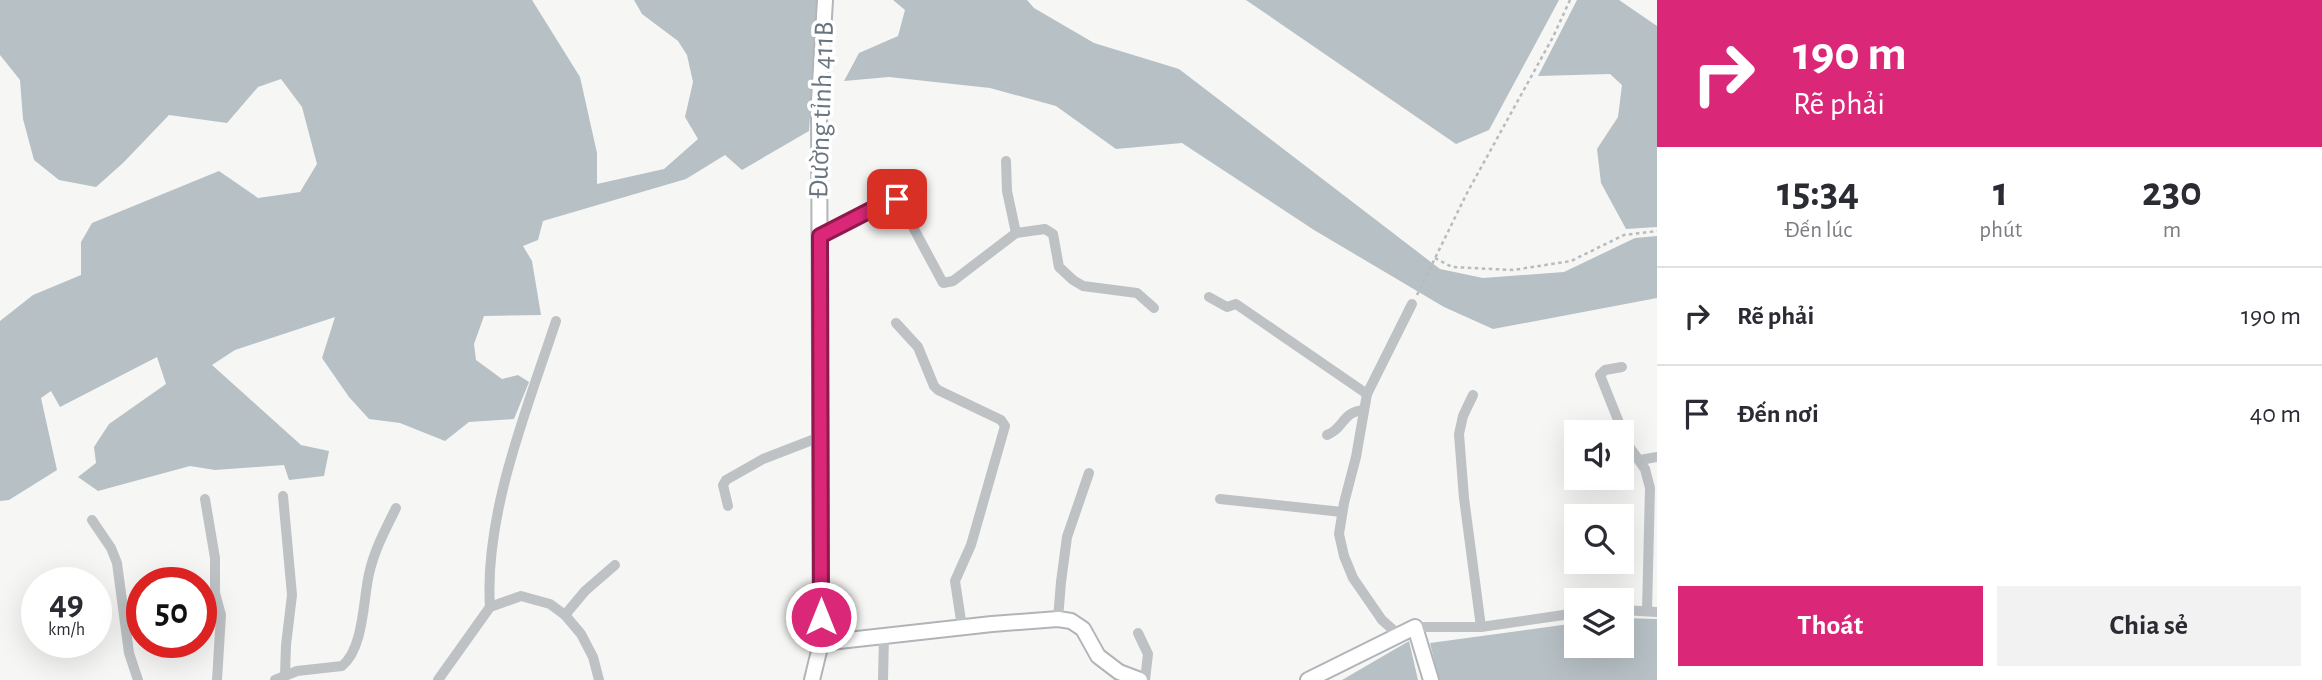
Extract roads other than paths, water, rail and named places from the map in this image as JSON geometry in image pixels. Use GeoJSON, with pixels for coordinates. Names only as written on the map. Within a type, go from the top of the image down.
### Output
{"type":"FeatureCollection","features":[{"type":"Feature","properties":{"kind":"main road","name":"Đường tỉnh 411B"},"geometry":{"type":"LineString","coordinates":[[812,680],[821,643],[819,102],[825,0]]}},
{"type":"Feature","properties":{"kind":"main road"},"geometry":{"type":"LineString","coordinates":[[821,643],[962,627],[1071,621],[1083,629],[1098,656],[1119,672],[1143,680]]}},
{"type":"Feature","properties":{"kind":"main road"},"geometry":{"type":"LineString","coordinates":[[1308,680],[1415,627],[1431,680]]}},
{"type":"Feature","properties":{"kind":"street"},"geometry":{"type":"LineString","coordinates":[[1006,162],[1007,191],[1016,233]]}},
{"type":"Feature","properties":{"kind":"street"},"geometry":{"type":"LineString","coordinates":[[820,236],[894,198],[897,199],[943,283],[953,281],[1016,233],[1050,230],[1059,267],[1073,280],[1083,286],[1137,293],[1154,308]]}},
{"type":"Feature","properties":{"kind":"street"},"geometry":{"type":"LineString","coordinates":[[1209,297],[1227,307],[1236,304],[1367,394]]}},
{"type":"Feature","properties":{"kind":"street"},"geometry":{"type":"LineString","coordinates":[[1399,635],[1382,620],[1353,578],[1339,534],[1367,394],[1412,304]]}},
{"type":"Feature","properties":{"kind":"street"},"geometry":{"type":"LineString","coordinates":[[490,607],[489,570],[496,521],[519,435],[556,321]]}},
{"type":"Feature","properties":{"kind":"street"},"geometry":{"type":"LineString","coordinates":[[896,323],[918,347],[934,386],[1001,420],[1005,426],[971,545],[955,581],[962,627]]}},
{"type":"Feature","properties":{"kind":"street"},"geometry":{"type":"LineString","coordinates":[[1622,367],[1605,370],[1600,377],[1632,454],[1640,460],[1645,469],[1650,488],[1652,612],[1634,611]]}},
{"type":"Feature","properties":{"kind":"street"},"geometry":{"type":"LineString","coordinates":[[1473,395],[1463,416],[1459,433],[1464,498],[1481,627]]}},
{"type":"Feature","properties":{"kind":"street"},"geometry":{"type":"LineString","coordinates":[[1327,435],[1336,430],[1352,411],[1364,411]]}},
{"type":"Feature","properties":{"kind":"street"},"geometry":{"type":"LineString","coordinates":[[728,506],[723,485],[726,480],[763,459],[820,438]]}},
{"type":"Feature","properties":{"kind":"street"},"geometry":{"type":"LineString","coordinates":[[1640,460],[1657,457]]}},
{"type":"Feature","properties":{"kind":"street"},"geometry":{"type":"LineString","coordinates":[[1058,620],[1060,582],[1068,537],[1089,473]]}},
{"type":"Feature","properties":{"kind":"street"},"geometry":{"type":"LineString","coordinates":[[280,678],[292,594],[283,496]]}},
{"type":"Feature","properties":{"kind":"street"},"geometry":{"type":"LineString","coordinates":[[205,499],[215,558],[215,593],[221,615],[219,680]]}},
{"type":"Feature","properties":{"kind":"street"},"geometry":{"type":"LineString","coordinates":[[1220,499],[1342,512]]}},
{"type":"Feature","properties":{"kind":"street"},"geometry":{"type":"LineString","coordinates":[[280,678],[297,671],[342,666],[351,656],[358,639],[369,573],[380,540],[396,509]]}},
{"type":"Feature","properties":{"kind":"street"},"geometry":{"type":"LineString","coordinates":[[92,520],[111,548],[117,563],[129,653],[138,680]]}},
{"type":"Feature","properties":{"kind":"street"},"geometry":{"type":"LineString","coordinates":[[565,615],[584,591],[615,565]]}},
{"type":"Feature","properties":{"kind":"street"},"geometry":{"type":"LineString","coordinates":[[438,680],[490,607],[521,596],[550,604],[565,615],[581,634],[593,657],[599,680]]}},
{"type":"Feature","properties":{"kind":"street"},"geometry":{"type":"LineString","coordinates":[[1415,627],[1481,627],[1564,615]]}},
{"type":"Feature","properties":{"kind":"street"},"geometry":{"type":"LineString","coordinates":[[1138,633],[1148,654],[1143,680]]}},
{"type":"Feature","properties":{"kind":"street"},"geometry":{"type":"LineString","coordinates":[[883,680],[884,636]]}}]}
